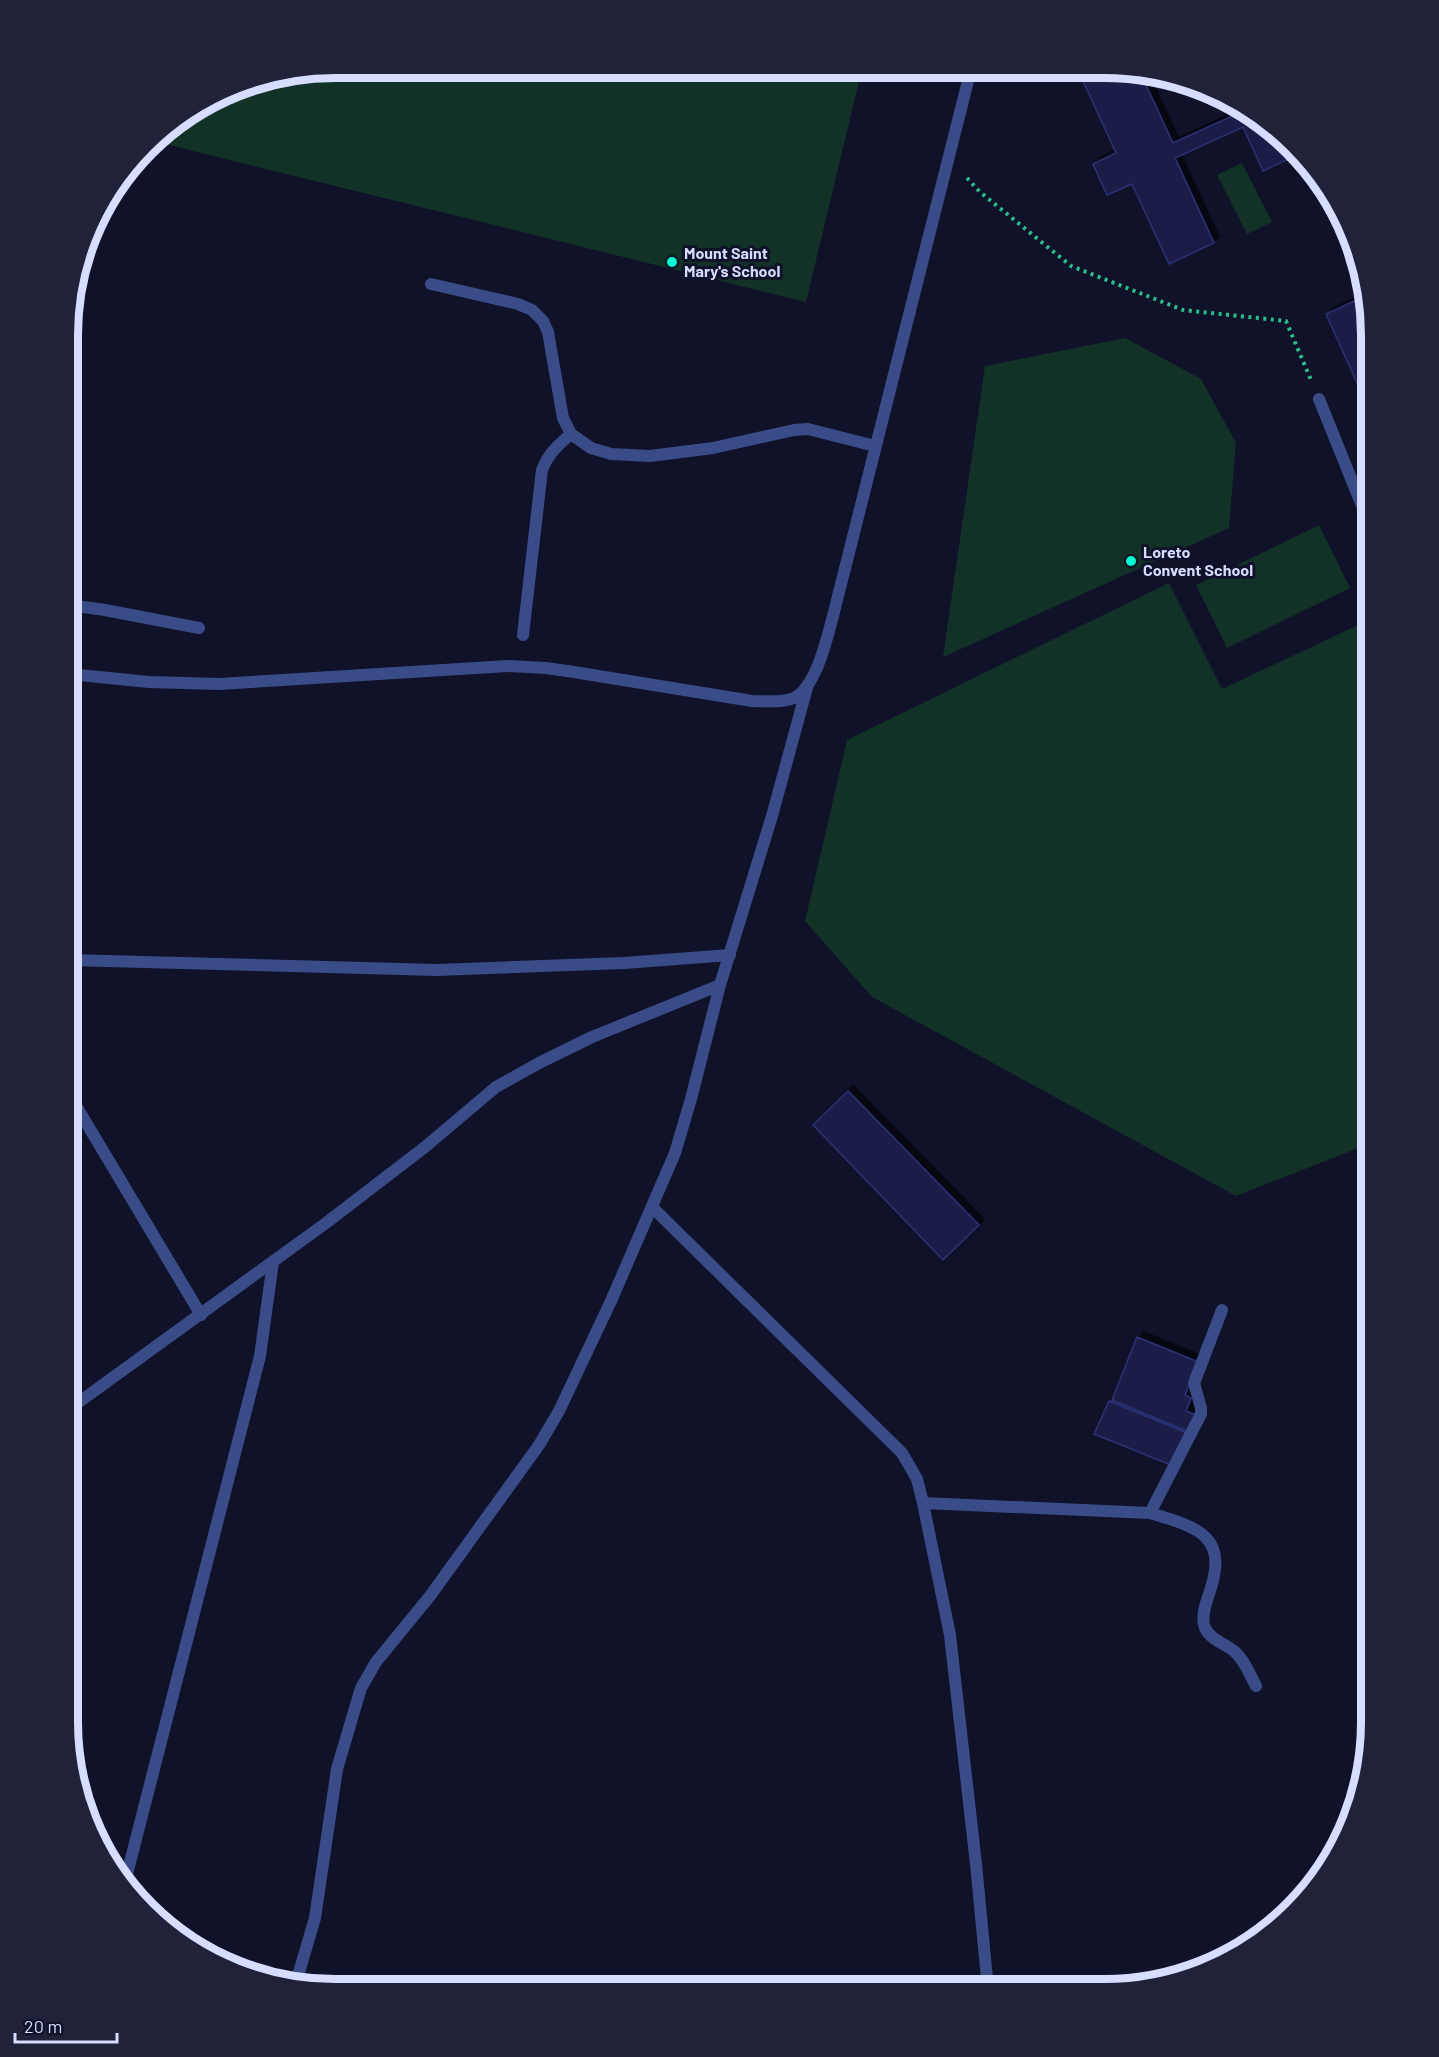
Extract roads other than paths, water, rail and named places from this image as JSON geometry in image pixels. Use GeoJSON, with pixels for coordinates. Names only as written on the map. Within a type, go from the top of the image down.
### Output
{"type":"FeatureCollection","features":[{"type":"Feature","properties":{"kind":"street"},"geometry":{"type":"LineString","coordinates":[[298,1976],[315,1918],[337,1769],[361,1688],[376,1662],[430,1596],[539,1445],[559,1411],[653,1208],[675,1153],[720,984],[772,816],[808,684],[819,664],[834,612],[969,78]]}},
{"type":"Feature","properties":{"kind":"street"},"geometry":{"type":"LineString","coordinates":[[431,284],[518,304],[532,310],[543,321],[548,332],[563,418],[571,434],[591,448],[611,454],[650,456],[713,448],[808,429],[875,446]]}},
{"type":"Feature","properties":{"kind":"street"},"geometry":{"type":"LineString","coordinates":[[1319,399],[1361,503]]}},
{"type":"Feature","properties":{"kind":"street"},"geometry":{"type":"LineString","coordinates":[[523,635],[542,470],[554,448],[571,434]]}},
{"type":"Feature","properties":{"kind":"street"},"geometry":{"type":"LineString","coordinates":[[78,606],[199,628]]}},
{"type":"Feature","properties":{"kind":"street"},"geometry":{"type":"LineString","coordinates":[[78,675],[149,682],[219,684],[508,666],[546,668],[752,701],[794,698],[808,684]]}},
{"type":"Feature","properties":{"kind":"street"},"geometry":{"type":"LineString","coordinates":[[78,960],[437,970],[624,963],[730,955]]}},
{"type":"Feature","properties":{"kind":"street"},"geometry":{"type":"LineString","coordinates":[[78,1403],[273,1262],[425,1147],[496,1087],[592,1037],[720,984]]}},
{"type":"Feature","properties":{"kind":"street"},"geometry":{"type":"LineString","coordinates":[[78,1109],[201,1315]]}},
{"type":"Feature","properties":{"kind":"street"},"geometry":{"type":"LineString","coordinates":[[653,1208],[902,1454],[917,1479],[950,1635],[987,1979]]}},
{"type":"Feature","properties":{"kind":"street"},"geometry":{"type":"LineString","coordinates":[[127,1874],[260,1356],[273,1262]]}},
{"type":"Feature","properties":{"kind":"street"},"geometry":{"type":"LineString","coordinates":[[1150,1513],[1201,1414],[1194,1383],[1222,1310]]}},
{"type":"Feature","properties":{"kind":"street"},"geometry":{"type":"LineString","coordinates":[[923,1503],[1150,1513],[1184,1523],[1207,1537],[1215,1550],[1216,1568],[1204,1608],[1204,1626],[1209,1635],[1235,1652],[1256,1686]]}},
{"type":"Feature","properties":{"kind":"place","name":"Mount Saint Mary's School"},"geometry":{"type":"Point","coordinates":[672,262]}},
{"type":"Feature","properties":{"kind":"place","name":"Loreto Convent School"},"geometry":{"type":"Point","coordinates":[1131,561]}}]}
